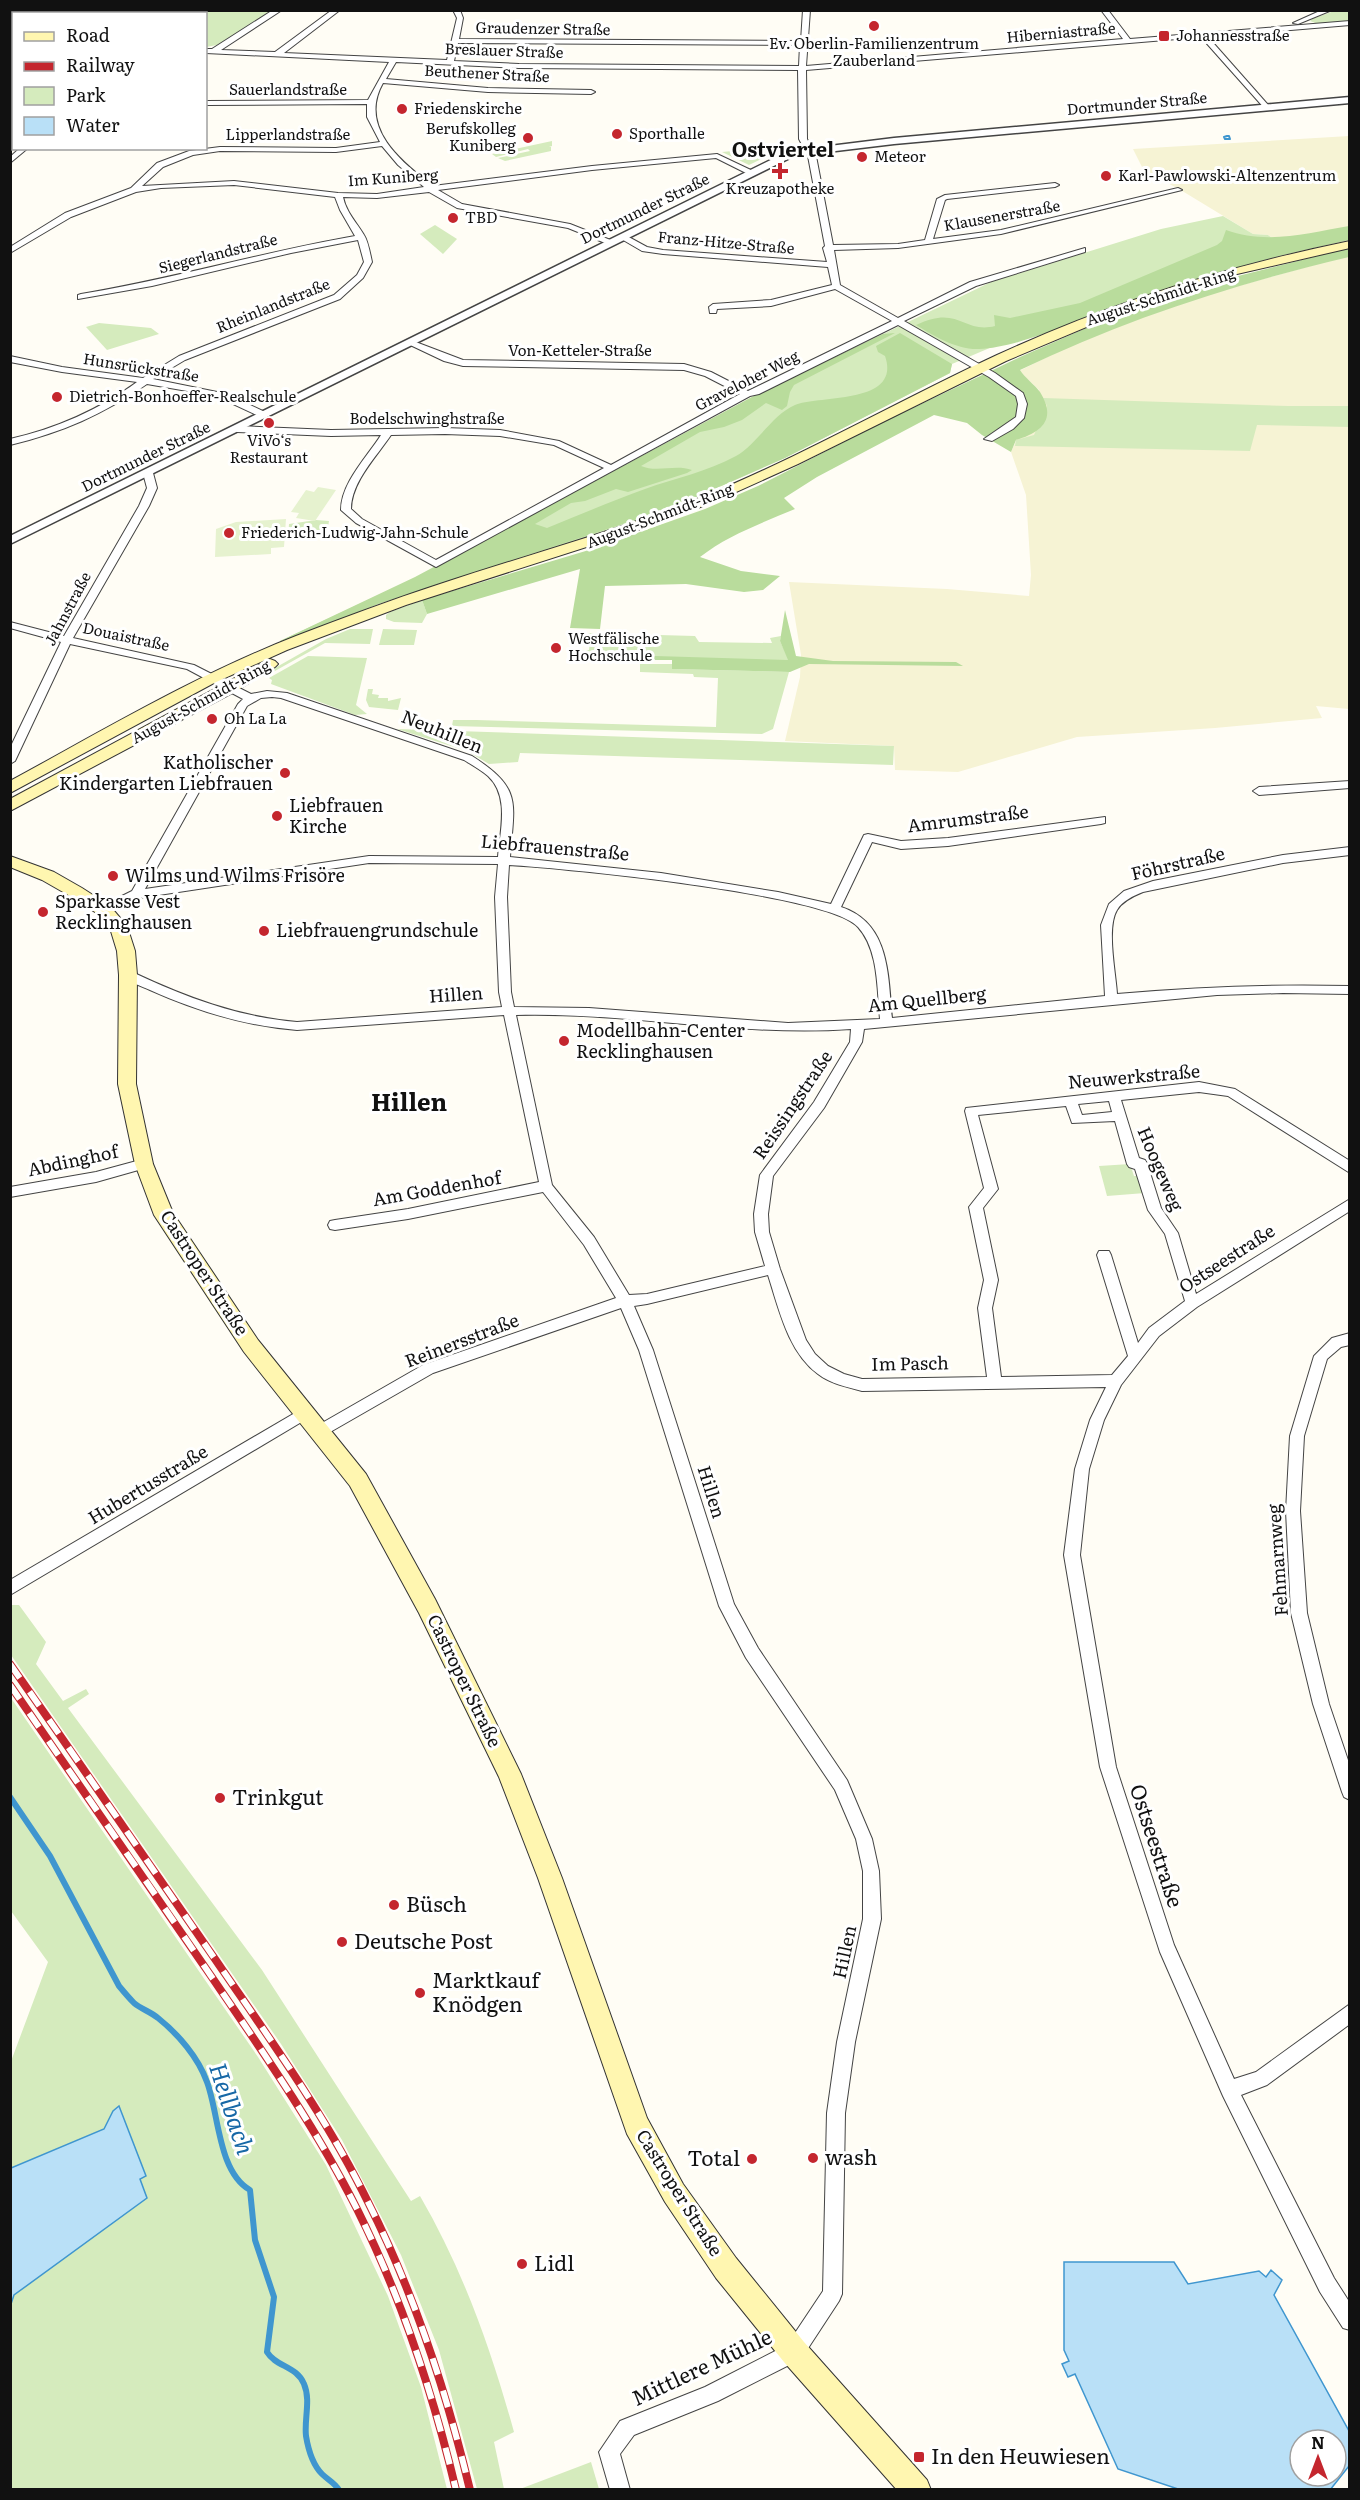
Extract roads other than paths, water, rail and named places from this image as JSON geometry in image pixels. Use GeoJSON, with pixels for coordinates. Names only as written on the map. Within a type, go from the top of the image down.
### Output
{"type":"FeatureCollection","features":[{"type":"Feature","properties":{"kind":"main road","name":"August-Schmidt-Ring"},"geometry":{"type":"LineString","coordinates":[[10,788],[212,678],[377,611],[576,547],[712,498],[783,466],[1044,338],[1129,306],[1269,262],[1350,244]]}},
{"type":"Feature","properties":{"kind":"main road","name":"August-Schmidt-Ring"},"geometry":{"type":"LineString","coordinates":[[10,806],[231,688],[326,630]]}},
{"type":"Feature","properties":{"kind":"main road","name":"Castroper Straße"},"geometry":{"type":"LineString","coordinates":[[10,849],[48,876],[104,909],[117,926],[126,951],[129,975],[127,1084],[144,1164],[164,1215],[222,1305],[358,1480],[453,1657],[505,1763],[550,1878],[636,2125],[674,2193],[720,2259],[794,2352],[917,2490]]}},
{"type":"Feature","properties":{"kind":"main road","name":"Castroper Straße"},"geometry":{"type":"LineString","coordinates":[[10,861],[48,876]]}},
{"type":"Feature","properties":{"kind":"street"},"geometry":{"type":"LineString","coordinates":[[208,52],[279,10]]}},
{"type":"Feature","properties":{"kind":"street"},"geometry":{"type":"LineString","coordinates":[[276,55],[337,10]]}},
{"type":"Feature","properties":{"kind":"street"},"geometry":{"type":"LineString","coordinates":[[450,63],[460,18],[456,10]]}},
{"type":"Feature","properties":{"kind":"street"},"geometry":{"type":"LineString","coordinates":[[807,10],[802,68],[803,139],[812,156],[830,265],[836,286],[1008,384],[1020,395],[1023,403],[1020,418],[989,439]]}},
{"type":"Feature","properties":{"kind":"street"},"geometry":{"type":"LineString","coordinates":[[1104,10],[1128,41]]}},
{"type":"Feature","properties":{"kind":"street"},"geometry":{"type":"LineString","coordinates":[[1286,28],[1329,10]]}},
{"type":"Feature","properties":{"kind":"street","name":"Hiberniastraße"},"geometry":{"type":"LineString","coordinates":[[802,68],[1350,23]]}},
{"type":"Feature","properties":{"kind":"street"},"geometry":{"type":"LineString","coordinates":[[1203,35],[1266,108]]}},
{"type":"Feature","properties":{"kind":"street","name":"Graudenzer Straße"},"geometry":{"type":"LineString","coordinates":[[455,40],[629,56],[804,43]]}},
{"type":"Feature","properties":{"kind":"street","name":"Breslauer Straße"},"geometry":{"type":"LineString","coordinates":[[208,52],[393,61],[594,67],[629,56],[802,68]]}},
{"type":"Feature","properties":{"kind":"street"},"geometry":{"type":"LineString","coordinates":[[393,61],[371,102],[375,128],[383,144],[430,190],[444,200],[460,206],[566,225],[610,243]]}},
{"type":"Feature","properties":{"kind":"street","name":"Beuthener Straße"},"geometry":{"type":"LineString","coordinates":[[382,81],[488,90],[592,94],[594,67]]}},
{"type":"Feature","properties":{"kind":"street","name":"Dortmunder Straße"},"geometry":{"type":"LineString","coordinates":[[10,541],[780,157],[807,150],[1350,100]]}},
{"type":"Feature","properties":{"kind":"street","name":"Sauerlandstraße"},"geometry":{"type":"LineString","coordinates":[[207,102],[315,104],[371,102]]}},
{"type":"Feature","properties":{"kind":"street","name":"Lipperlandstraße"},"geometry":{"type":"LineString","coordinates":[[134,190],[160,165],[192,153],[220,149],[336,150],[383,144]]}},
{"type":"Feature","properties":{"kind":"street"},"geometry":{"type":"LineString","coordinates":[[10,161],[23,150]]}},
{"type":"Feature","properties":{"kind":"street","name":"Im Kuniberg"},"geometry":{"type":"LineString","coordinates":[[10,250],[68,215],[134,190],[216,183],[269,186],[338,195],[377,196],[668,160],[722,157],[751,172]]}},
{"type":"Feature","properties":{"kind":"street"},"geometry":{"type":"LineString","coordinates":[[928,243],[941,199],[945,196],[1055,185]]}},
{"type":"Feature","properties":{"kind":"street","name":"Klausenerstraße"},"geometry":{"type":"LineString","coordinates":[[827,248],[928,243],[1050,222],[1178,190]]}},
{"type":"Feature","properties":{"kind":"street","name":"Rheinlandstraße"},"geometry":{"type":"LineString","coordinates":[[144,380],[192,353],[288,318],[337,297],[360,276],[368,262],[362,237],[341,205],[338,195]]}},
{"type":"Feature","properties":{"kind":"street","name":"Siegerlandstraße"},"geometry":{"type":"LineString","coordinates":[[81,297],[128,290],[283,251],[362,237]]}},
{"type":"Feature","properties":{"kind":"street","name":"Franz-Hitze-Straße"},"geometry":{"type":"LineString","coordinates":[[622,237],[645,249],[663,252],[830,265]]}},
{"type":"Feature","properties":{"kind":"street","name":"Graveloher Weg"},"geometry":{"type":"LineString","coordinates":[[387,433],[346,498],[346,510],[359,521],[436,564],[747,394],[756,392],[973,284],[1082,250]]}},
{"type":"Feature","properties":{"kind":"street"},"geometry":{"type":"LineString","coordinates":[[713,311],[713,307],[782,301],[836,286]]}},
{"type":"Feature","properties":{"kind":"street","name":"Von-Ketteler-Straße"},"geometry":{"type":"LineString","coordinates":[[410,342],[447,359],[474,364],[684,367],[708,374],[747,394]]}},
{"type":"Feature","properties":{"kind":"street","name":"Hunsrückstraße"},"geometry":{"type":"LineString","coordinates":[[10,359],[64,370],[144,380],[220,395],[264,415]]}},
{"type":"Feature","properties":{"kind":"street"},"geometry":{"type":"LineString","coordinates":[[10,442],[53,431],[86,418],[102,410],[144,380]]}},
{"type":"Feature","properties":{"kind":"street","name":"Bodelschwinghstraße"},"geometry":{"type":"LineString","coordinates":[[237,429],[302,433],[445,431],[516,435],[566,446],[611,468]]}},
{"type":"Feature","properties":{"kind":"street","name":"Jahnstraße"},"geometry":{"type":"LineString","coordinates":[[10,761],[67,640],[144,506],[152,488],[148,473]]}},
{"type":"Feature","properties":{"kind":"street","name":"Douaistraße"},"geometry":{"type":"LineString","coordinates":[[10,625],[190,667],[250,698]]}},
{"type":"Feature","properties":{"kind":"street","name":"Neuhillen"},"geometry":{"type":"LineString","coordinates":[[250,698],[271,693],[283,694],[468,758],[481,765],[500,783],[508,804],[502,860],[502,926],[507,1011]]}},
{"type":"Feature","properties":{"kind":"street"},"geometry":{"type":"LineString","coordinates":[[136,894],[243,704],[250,698]]}},
{"type":"Feature","properties":{"kind":"street"},"geometry":{"type":"LineString","coordinates":[[1259,790],[1350,784]]}},
{"type":"Feature","properties":{"kind":"street","name":"Amrumstraße"},"geometry":{"type":"LineString","coordinates":[[834,910],[868,838],[901,845],[948,842],[1101,820]]}},
{"type":"Feature","properties":{"kind":"street"},"geometry":{"type":"LineString","coordinates":[[1080,823],[1087,837]]}},
{"type":"Feature","properties":{"kind":"street","name":"Föhrstraße"},"geometry":{"type":"LineString","coordinates":[[1111,998],[1106,924],[1112,905],[1119,898],[1153,885],[1285,859],[1350,851]]}},
{"type":"Feature","properties":{"kind":"street","name":"Liebfrauenstraße"},"geometry":{"type":"LineString","coordinates":[[104,909],[136,894],[376,859],[502,860],[586,866],[662,876],[784,898],[834,910],[857,919],[863,924],[874,945],[882,972],[886,1023]]}},
{"type":"Feature","properties":{"kind":"street","name":"Hillen"},"geometry":{"type":"LineString","coordinates":[[129,975],[163,992],[229,1014],[280,1026],[507,1011],[546,1186],[589,1241],[625,1301],[646,1350],[727,1606],[752,1653],[841,1785],[864,1839],[871,1871],[872,1919],[846,2042],[836,2112],[832,2294],[794,2352]]}},
{"type":"Feature","properties":{"kind":"street","name":"Am Quellberg"},"geometry":{"type":"LineString","coordinates":[[507,1011],[569,1011],[788,1028],[886,1023],[1111,998],[1213,990],[1350,990]]}},
{"type":"Feature","properties":{"kind":"street","name":"Reissingstraße"},"geometry":{"type":"LineString","coordinates":[[773,1269],[762,1232],[761,1214],[767,1175],[819,1105],[856,1042],[858,1025]]}},
{"type":"Feature","properties":{"kind":"street","name":"Neuwerkstraße"},"geometry":{"type":"LineString","coordinates":[[995,1382],[985,1308],[992,1281],[976,1207],[991,1189],[971,1112],[1199,1087],[1231,1092],[1350,1168]]}},
{"type":"Feature","properties":{"kind":"street","name":"Hoogeweg"},"geometry":{"type":"LineString","coordinates":[[1114,1096],[1134,1164],[1140,1163],[1155,1210],[1171,1233],[1192,1302]]}},
{"type":"Feature","properties":{"kind":"street","name":"Hoogeweg"},"geometry":{"type":"LineString","coordinates":[[1070,1100],[1077,1120],[1120,1116]]}},
{"type":"Feature","properties":{"kind":"street","name":"Abdinghof"},"geometry":{"type":"LineString","coordinates":[[10,1192],[96,1177],[144,1164]]}},
{"type":"Feature","properties":{"kind":"street","name":"Am Goddenhof"},"geometry":{"type":"LineString","coordinates":[[335,1225],[408,1214],[546,1186]]}},
{"type":"Feature","properties":{"kind":"street","name":"Ostseestraße"},"geometry":{"type":"LineString","coordinates":[[1350,1204],[1192,1302],[1154,1332],[1116,1381],[1097,1420],[1082,1469],[1072,1555],[1108,1767],[1166,1946],[1229,2090],[1327,2285],[1350,2321]]}},
{"type":"Feature","properties":{"kind":"street"},"geometry":{"type":"LineString","coordinates":[[1104,1256],[1135,1357]]}},
{"type":"Feature","properties":{"kind":"street"},"geometry":{"type":"LineString","coordinates":[[625,1301],[647,1299],[773,1269]]}},
{"type":"Feature","properties":{"kind":"street","name":"Im Pasch"},"geometry":{"type":"LineString","coordinates":[[773,1269],[804,1352],[833,1377],[862,1384],[1116,1381]]}},
{"type":"Feature","properties":{"kind":"street","name":"Reinersstraße"},"geometry":{"type":"LineString","coordinates":[[320,1431],[428,1369],[625,1301]]}},
{"type":"Feature","properties":{"kind":"street","name":"Fehmarnweg"},"geometry":{"type":"LineString","coordinates":[[1350,1339],[1337,1342],[1322,1356],[1297,1436],[1293,1511],[1299,1613],[1321,1704],[1350,1792]]}},
{"type":"Feature","properties":{"kind":"street","name":"Hubertusstraße"},"geometry":{"type":"LineString","coordinates":[[13,1583],[305,1413]]}},
{"type":"Feature","properties":{"kind":"street"},"geometry":{"type":"LineString","coordinates":[[1229,2090],[1261,2079],[1350,2013]]}},
{"type":"Feature","properties":{"kind":"street","name":"Mittlere Mühle"},"geometry":{"type":"LineString","coordinates":[[620,2490],[609,2452],[627,2428],[711,2394],[794,2352]]}},
{"type":"Feature","properties":{"kind":"water"},"geometry":{"type":"Polygon","coordinates":[[[119,2106],[146,2176],[140,2179],[147,2198],[14,2295],[11,2304],[11,2168],[104,2129],[113,2111],[119,2106]]]}},
{"type":"Feature","properties":{"kind":"water"},"geometry":{"type":"Polygon","coordinates":[[[1064,2262],[1174,2262],[1188,2284],[1259,2271],[1266,2277],[1271,2270],[1282,2280],[1274,2295],[1347,2428],[1288,2428],[1288,2488],[1332,2488],[1330,2490],[1178,2489],[1118,2469],[1075,2374],[1068,2377],[1062,2364],[1069,2361],[1064,2350],[1064,2262]]]}},
{"type":"Feature","properties":{"kind":"water"},"geometry":{"type":"Polygon","coordinates":[[[1348,2429],[1349,2431],[1348,2467],[1348,2429]]]}},
{"type":"Feature","properties":{"kind":"waterway"},"geometry":{"type":"LineString","coordinates":[[1227,136],[1229,136],[1230,139],[1225,139],[1224,137],[1227,136]]}},
{"type":"Feature","properties":{"kind":"waterway","name":"Hellbach"},"geometry":{"type":"LineString","coordinates":[[10,1797],[50,1856],[119,1986],[134,2003],[173,2031],[193,2055],[203,2073],[211,2095],[225,2156],[239,2182],[250,2190],[255,2240],[274,2297],[267,2352],[301,2378],[307,2396],[306,2436],[310,2451],[319,2470],[339,2490]]}},
{"type":"Feature","properties":{"kind":"railway"},"geometry":{"type":"LineString","coordinates":[[10,13],[14,10]]}},
{"type":"Feature","properties":{"kind":"railway"},"geometry":{"type":"LineString","coordinates":[[10,1664],[276,2048],[352,2170],[385,2236],[414,2307],[439,2379],[470,2490]]}},
{"type":"Feature","properties":{"kind":"railway"},"geometry":{"type":"LineString","coordinates":[[10,1685],[268,2059],[341,2178],[388,2277],[415,2347],[456,2490]]}},
{"type":"Feature","properties":{"kind":"place","name":"Ev. Oberlin-Familienzentrum Zauberland"},"geometry":{"type":"Point","coordinates":[874,26]}},
{"type":"Feature","properties":{"kind":"place","name":"Johannesstraße"},"geometry":{"type":"Point","coordinates":[1164,36]}},
{"type":"Feature","properties":{"kind":"place","name":"Friedenskirche"},"geometry":{"type":"Point","coordinates":[402,109]}},
{"type":"Feature","properties":{"kind":"place","name":"Sporthalle"},"geometry":{"type":"Point","coordinates":[617,134]}},
{"type":"Feature","properties":{"kind":"place","name":"Berufskolleg Kuniberg"},"geometry":{"type":"Point","coordinates":[528,138]}},
{"type":"Feature","properties":{"kind":"place","name":"Meteor"},"geometry":{"type":"Point","coordinates":[862,157]}},
{"type":"Feature","properties":{"kind":"place","name":"Kreuzapotheke"},"geometry":{"type":"Point","coordinates":[780,171]}},
{"type":"Feature","properties":{"kind":"place","name":"Karl-Pawlowski-Altenzentrum"},"geometry":{"type":"Point","coordinates":[1106,176]}},
{"type":"Feature","properties":{"kind":"place","name":"TBD"},"geometry":{"type":"Point","coordinates":[453,218]}},
{"type":"Feature","properties":{"kind":"place","name":"Dietrich-Bonhoeffer-Realschule"},"geometry":{"type":"Point","coordinates":[57,397]}},
{"type":"Feature","properties":{"kind":"place","name":"ViVo‘s Restaurant"},"geometry":{"type":"Point","coordinates":[269,423]}},
{"type":"Feature","properties":{"kind":"place","name":"Friederich-Ludwig-Jahn-Schule"},"geometry":{"type":"Point","coordinates":[229,533]}},
{"type":"Feature","properties":{"kind":"place","name":"Westfälische Hochschule"},"geometry":{"type":"Point","coordinates":[556,648]}},
{"type":"Feature","properties":{"kind":"place","name":"Oh La La"},"geometry":{"type":"Point","coordinates":[212,719]}},
{"type":"Feature","properties":{"kind":"place","name":"Katholischer Kindergarten Liebfrauen"},"geometry":{"type":"Point","coordinates":[285,773]}},
{"type":"Feature","properties":{"kind":"place","name":"Liebfrauen Kirche"},"geometry":{"type":"Point","coordinates":[277,816]}},
{"type":"Feature","properties":{"kind":"place","name":"Wilms und Wilms Frisöre"},"geometry":{"type":"Point","coordinates":[113,876]}},
{"type":"Feature","properties":{"kind":"place","name":"Sparkasse Vest Recklinghausen"},"geometry":{"type":"Point","coordinates":[43,912]}},
{"type":"Feature","properties":{"kind":"place","name":"Liebfrauengrundschule"},"geometry":{"type":"Point","coordinates":[264,931]}},
{"type":"Feature","properties":{"kind":"place","name":"Modellbahn-Center Recklinghausen"},"geometry":{"type":"Point","coordinates":[564,1041]}},
{"type":"Feature","properties":{"kind":"place","name":"Trinkgut"},"geometry":{"type":"Point","coordinates":[220,1798]}},
{"type":"Feature","properties":{"kind":"place","name":"Büsch"},"geometry":{"type":"Point","coordinates":[394,1905]}},
{"type":"Feature","properties":{"kind":"place","name":"Deutsche Post"},"geometry":{"type":"Point","coordinates":[342,1942]}},
{"type":"Feature","properties":{"kind":"place","name":"Marktkauf Knödgen"},"geometry":{"type":"Point","coordinates":[420,1993]}},
{"type":"Feature","properties":{"kind":"place","name":"wash"},"geometry":{"type":"Point","coordinates":[813,2158]}},
{"type":"Feature","properties":{"kind":"place","name":"Total"},"geometry":{"type":"Point","coordinates":[752,2159]}},
{"type":"Feature","properties":{"kind":"place","name":"Lidl"},"geometry":{"type":"Point","coordinates":[522,2264]}},
{"type":"Feature","properties":{"kind":"place","name":"In den Heuwiesen"},"geometry":{"type":"Point","coordinates":[919,2457]}},
{"type":"Feature","properties":{"kind":"district","name":"Ostviertel"},"geometry":{"type":"Point","coordinates":[783,150]}},
{"type":"Feature","properties":{"kind":"district","name":"Hillen"},"geometry":{"type":"Point","coordinates":[409,1103]}}]}
